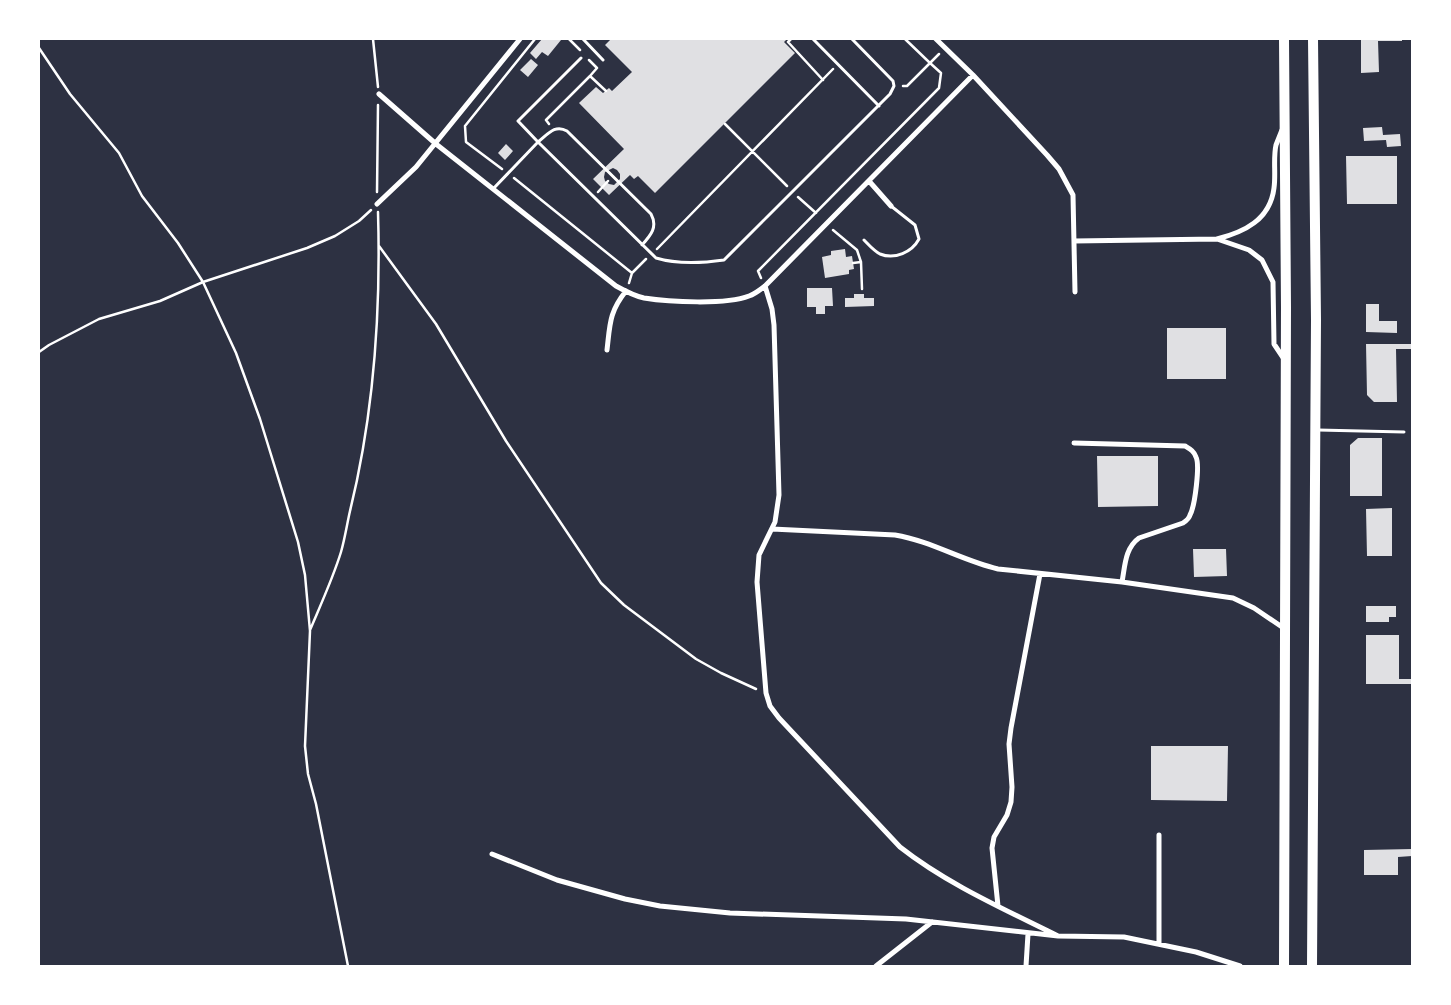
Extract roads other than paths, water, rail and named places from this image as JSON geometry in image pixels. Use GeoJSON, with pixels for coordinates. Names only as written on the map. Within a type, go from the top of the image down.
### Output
{"type":"FeatureCollection","features":[{"type":"Feature","properties":{"kind":"highway"},"geometry":{"type":"LineString","coordinates":[[1284,39],[1286,361],[1284,966]]}},
{"type":"Feature","properties":{"kind":"highway"},"geometry":{"type":"LineString","coordinates":[[1312,966],[1316,320],[1313,39]]}},
{"type":"Feature","properties":{"kind":"street"},"geometry":{"type":"LineString","coordinates":[[377,204],[416,167],[436,144],[520,39]]}},
{"type":"Feature","properties":{"kind":"street"},"geometry":{"type":"LineString","coordinates":[[936,39],[973,75],[1059,168],[1067,182],[1073,195],[1075,292]]}},
{"type":"Feature","properties":{"kind":"street"},"geometry":{"type":"LineString","coordinates":[[379,94],[436,144],[616,286],[643,298],[717,301],[748,296],[765,286],[973,75]]}},
{"type":"Feature","properties":{"kind":"street"},"geometry":{"type":"LineString","coordinates":[[1074,241],[1217,239],[1236,234],[1249,227],[1261,218],[1270,206],[1274,190],[1276,146],[1285,123]]}},
{"type":"Feature","properties":{"kind":"street"},"geometry":{"type":"LineString","coordinates":[[869,181],[891,206]]}},
{"type":"Feature","properties":{"kind":"street"},"geometry":{"type":"LineString","coordinates":[[1217,239],[1249,250],[1262,260],[1274,282],[1274,344],[1286,361]]}},
{"type":"Feature","properties":{"kind":"street"},"geometry":{"type":"LineString","coordinates":[[765,286],[772,309],[774,325],[778,495],[777,514],[764,544],[757,567],[766,693],[770,706],[779,718],[900,847],[919,862],[942,876],[1058,936]]}},
{"type":"Feature","properties":{"kind":"street"},"geometry":{"type":"LineString","coordinates":[[608,350],[612,313],[626,291]]}},
{"type":"Feature","properties":{"kind":"street"},"geometry":{"type":"LineString","coordinates":[[1074,444],[1185,446],[1197,458],[1198,467],[1192,507],[1188,519],[1183,524],[1140,538],[1134,542],[1127,555],[1122,582]]}},
{"type":"Feature","properties":{"kind":"street"},"geometry":{"type":"LineString","coordinates":[[772,529],[895,535],[918,540],[979,565],[1018,572],[1122,582],[1233,598],[1254,608],[1285,629]]}},
{"type":"Feature","properties":{"kind":"street"},"geometry":{"type":"LineString","coordinates":[[998,906],[992,848],[994,838],[1007,815],[1011,802],[1011,728],[1040,574]]}},
{"type":"Feature","properties":{"kind":"street"},"geometry":{"type":"LineString","coordinates":[[1159,835],[1159,944]]}},
{"type":"Feature","properties":{"kind":"street"},"geometry":{"type":"LineString","coordinates":[[492,854],[557,880],[625,899],[660,906],[730,913],[861,916],[932,922],[1028,934],[1124,937],[1196,952],[1240,966]]}},
{"type":"Feature","properties":{"kind":"street"},"geometry":{"type":"LineString","coordinates":[[876,966],[885,957],[932,922]]}},
{"type":"Feature","properties":{"kind":"street"},"geometry":{"type":"LineString","coordinates":[[1026,966],[1028,934]]}},
{"type":"Feature","properties":{"kind":"street"},"geometry":{"type":"LineString","coordinates":[[884,966],[885,957]]}},
{"type":"Feature","properties":{"kind":"lane"},"geometry":{"type":"LineString","coordinates":[[583,39],[603,60]]}},
{"type":"Feature","properties":{"kind":"lane"},"geometry":{"type":"LineString","coordinates":[[813,39],[879,106]]}},
{"type":"Feature","properties":{"kind":"lane"},"geometry":{"type":"LineString","coordinates":[[581,58],[518,121],[656,258],[666,261],[714,261],[724,260],[890,94],[894,86],[893,81],[852,39]]}},
{"type":"Feature","properties":{"kind":"lane"},"geometry":{"type":"LineString","coordinates":[[493,189],[538,142],[553,129],[561,128],[567,131],[652,214],[655,228],[642,245]]}},
{"type":"Feature","properties":{"kind":"lane"},"geometry":{"type":"LineString","coordinates":[[864,240],[878,253],[887,255],[909,251],[916,245],[919,239],[915,225],[891,206]]}},
{"type":"Feature","properties":{"kind":"lane"},"geometry":{"type":"LineString","coordinates":[[1315,430],[1404,432]]}}]}
